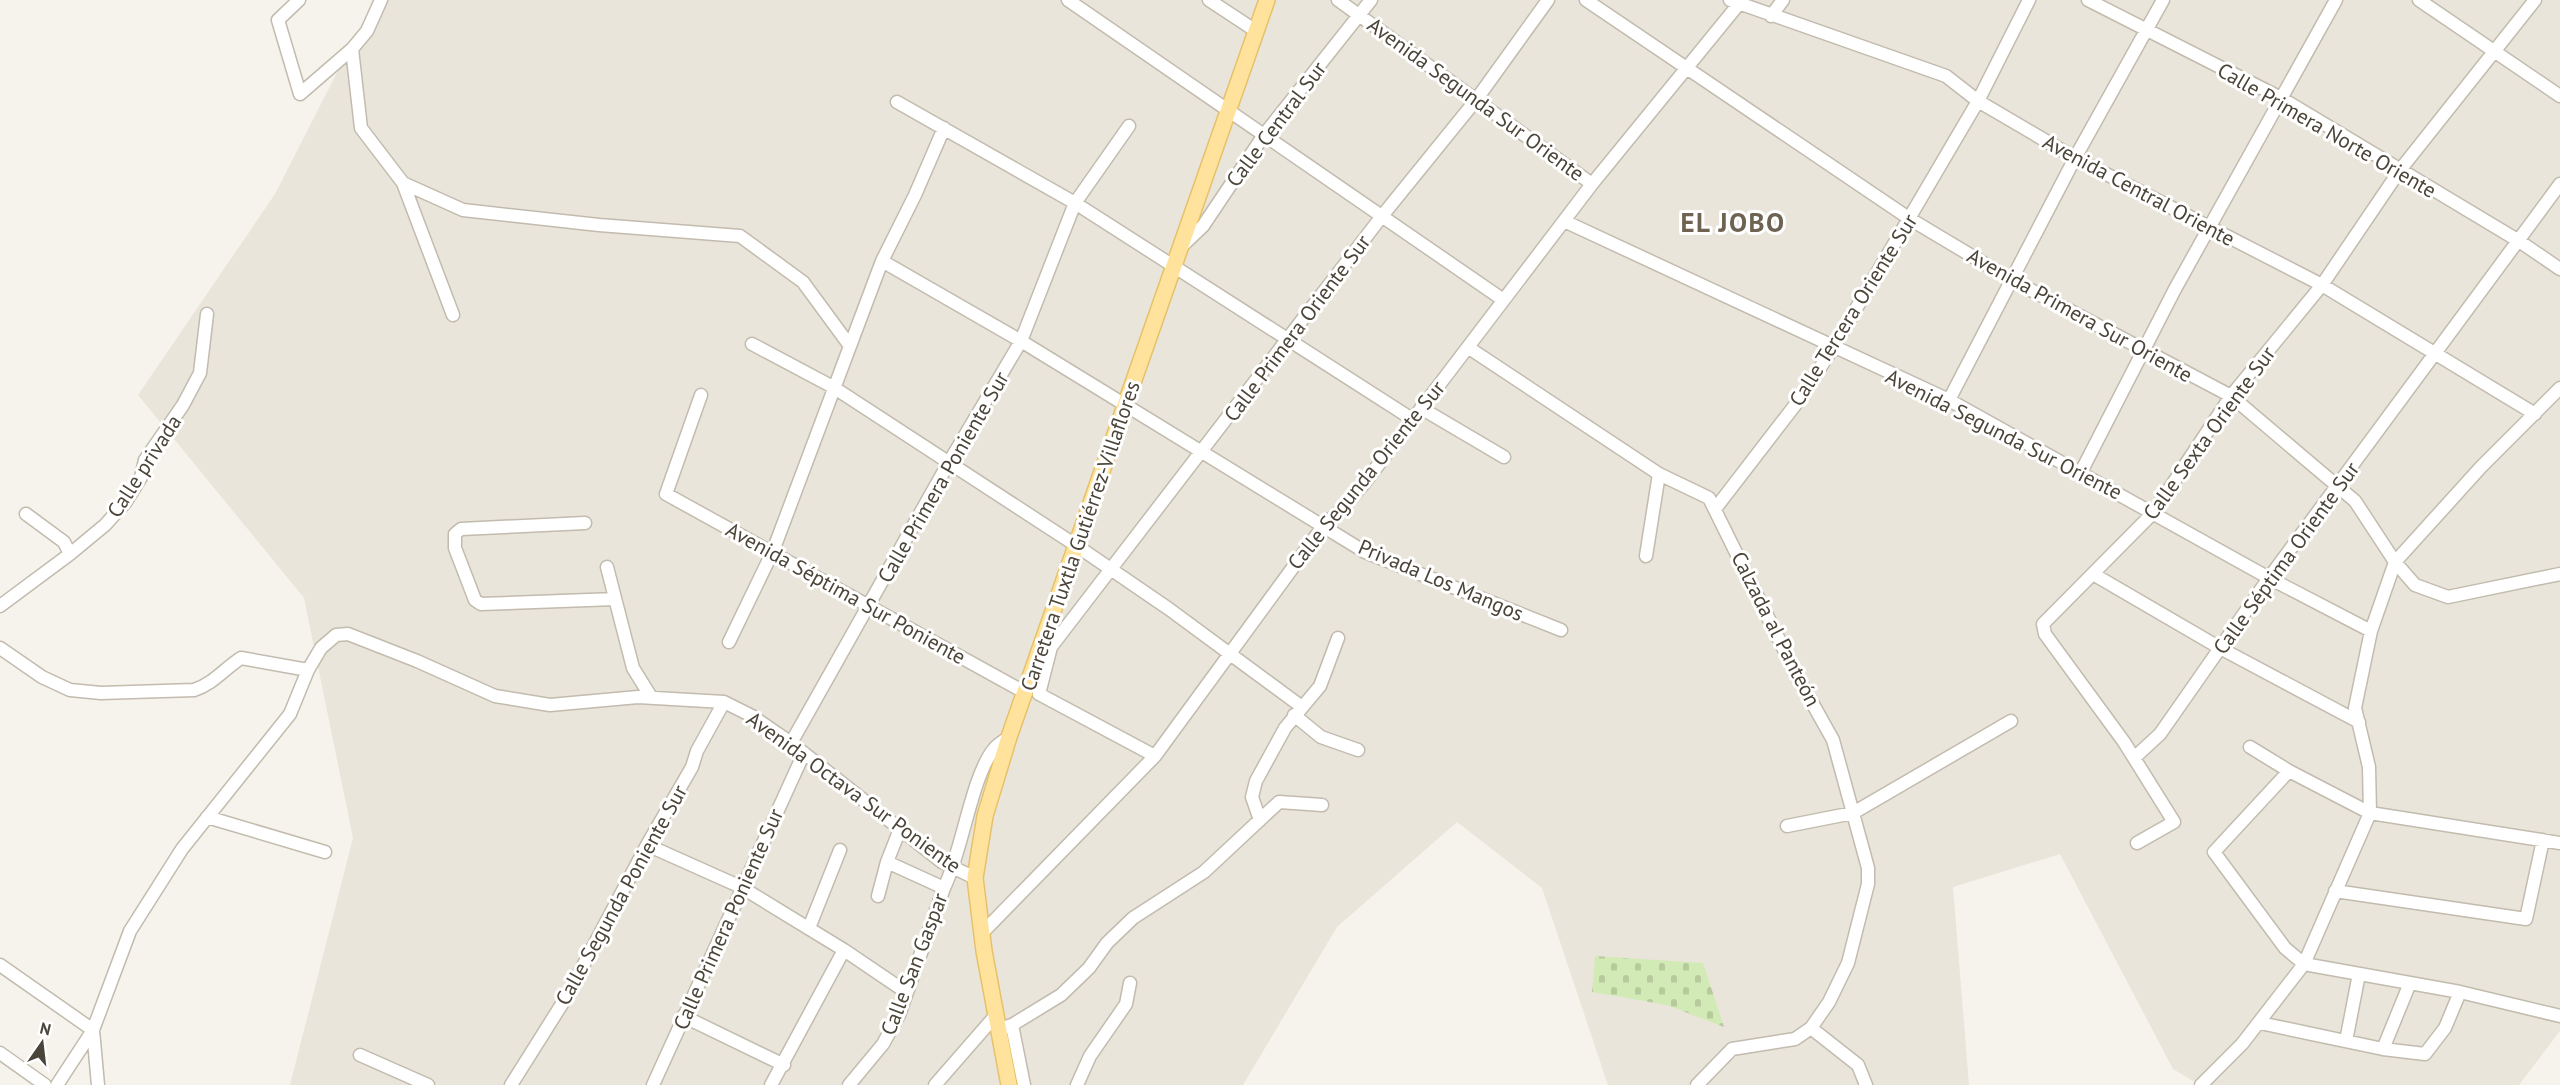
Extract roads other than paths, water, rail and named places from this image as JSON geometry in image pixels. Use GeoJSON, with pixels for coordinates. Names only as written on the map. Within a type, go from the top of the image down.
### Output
{"type":"FeatureCollection","features":[{"type":"Feature","properties":{"kind":"main road","name":"Carretera Tuxtla Gutiérrez-Villaflores"},"geometry":{"type":"LineString","coordinates":[[1009,1085],[1002,1023],[982,933],[975,878],[985,816],[1009,737],[1032,694],[1077,546],[1267,0]]}},
{"type":"Feature","properties":{"kind":"street"},"geometry":{"type":"LineString","coordinates":[[299,0],[278,20],[300,94],[352,49],[367,31],[381,0]]}},
{"type":"Feature","properties":{"kind":"street"},"geometry":{"type":"LineString","coordinates":[[1068,0],[1502,299]]}},
{"type":"Feature","properties":{"kind":"street"},"geometry":{"type":"LineString","coordinates":[[1209,0],[1256,31]]}},
{"type":"Feature","properties":{"kind":"street","name":"Avenida Segunda Sur Oriente"},"geometry":{"type":"LineString","coordinates":[[1338,0],[1592,184]]}},
{"type":"Feature","properties":{"kind":"street","name":"Calle Central Sur"},"geometry":{"type":"LineString","coordinates":[[1180,248],[1203,226],[1264,135],[1371,0]]}},
{"type":"Feature","properties":{"kind":"street","name":"Calle Primera Oriente Sur"},"geometry":{"type":"LineString","coordinates":[[1046,647],[1290,339],[1382,216],[1476,100],[1548,0]]}},
{"type":"Feature","properties":{"kind":"street","name":"Avenida Primera Sur Oriente"},"geometry":{"type":"LineString","coordinates":[[1586,0],[1910,219],[2012,280],[2231,396],[2355,501],[2395,562],[2415,585],[2448,597],[2560,574]]}},
{"type":"Feature","properties":{"kind":"street"},"geometry":{"type":"LineString","coordinates":[[1771,16],[1783,0]]}},
{"type":"Feature","properties":{"kind":"street","name":"Calle Tercera Oriente Sur"},"geometry":{"type":"LineString","coordinates":[[1715,509],[1798,400],[1833,348],[1978,101],[2029,0]]}},
{"type":"Feature","properties":{"kind":"street","name":"Calle Primera Norte Oriente"},"geometry":{"type":"LineString","coordinates":[[2088,0],[2281,98],[2560,268]]}},
{"type":"Feature","properties":{"kind":"street"},"geometry":{"type":"LineString","coordinates":[[1949,400],[2074,158],[2163,0]]}},
{"type":"Feature","properties":{"kind":"street"},"geometry":{"type":"LineString","coordinates":[[2080,472],[2209,228],[2336,0]]}},
{"type":"Feature","properties":{"kind":"street"},"geometry":{"type":"LineString","coordinates":[[2420,0],[2560,96]]}},
{"type":"Feature","properties":{"kind":"street","name":"Calle Sexta Oriente Sur"},"geometry":{"type":"LineString","coordinates":[[2134,758],[2042,629],[2043,624],[2154,512],[2231,396],[2322,285],[2400,170],[2535,0]]}},
{"type":"Feature","properties":{"kind":"street","name":"Calle Segunda Oriente Sur"},"geometry":{"type":"LineString","coordinates":[[982,933],[1155,756],[1228,652],[1324,525],[1342,509],[1366,481],[1469,348],[1502,299],[1686,68],[1734,2]]}},
{"type":"Feature","properties":{"kind":"street","name":"Avenida Central Oriente"},"geometry":{"type":"LineString","coordinates":[[1734,2],[1946,76],[1978,101],[2074,158],[2322,285],[2535,414]]}},
{"type":"Feature","properties":{"kind":"street"},"geometry":{"type":"LineString","coordinates":[[352,49],[362,128],[403,183],[453,315]]}},
{"type":"Feature","properties":{"kind":"street"},"geometry":{"type":"LineString","coordinates":[[897,102],[1075,202],[1412,419]]}},
{"type":"Feature","properties":{"kind":"street","name":"Calle Primera Poniente Sur"},"geometry":{"type":"LineString","coordinates":[[791,743],[948,464],[1021,341],[1075,202],[1129,126]]}},
{"type":"Feature","properties":{"kind":"street"},"geometry":{"type":"LineString","coordinates":[[729,642],[772,551],[882,261],[944,128]]}},
{"type":"Feature","properties":{"kind":"street"},"geometry":{"type":"LineString","coordinates":[[403,183],[463,210],[598,225],[740,236],[803,282],[850,346]]}},
{"type":"Feature","properties":{"kind":"street","name":"Calle Séptima Oriente Sur"},"geometry":{"type":"LineString","coordinates":[[2134,758],[2160,734],[2269,578],[2560,184]]}},
{"type":"Feature","properties":{"kind":"street"},"geometry":{"type":"LineString","coordinates":[[1200,190],[1217,205]]}},
{"type":"Feature","properties":{"kind":"street","name":"Avenida Segunda Sur Oriente"},"geometry":{"type":"LineString","coordinates":[[1564,221],[1949,400],[2269,578],[2371,631]]}},
{"type":"Feature","properties":{"kind":"street","name":"Privada Los Mangos"},"geometry":{"type":"LineString","coordinates":[[882,261],[1021,341],[1125,407],[1324,525],[1365,552],[1561,630]]}},
{"type":"Feature","properties":{"kind":"street","name":"Calle privada"},"geometry":{"type":"LineString","coordinates":[[0,606],[105,525],[125,502],[141,477],[145,460],[183,405],[200,373],[207,314]]}},
{"type":"Feature","properties":{"kind":"street"},"geometry":{"type":"LineString","coordinates":[[752,344],[833,387],[1110,568],[1228,652],[1298,711],[1321,737],[1358,750]]}},
{"type":"Feature","properties":{"kind":"street","name":"Calzada al Panteón"},"geometry":{"type":"LineString","coordinates":[[1469,348],[1659,474],[1709,498],[1796,674],[1833,740],[1868,868],[1868,884],[1848,963],[1829,1002],[1811,1028]]}},
{"type":"Feature","properties":{"kind":"street"},"geometry":{"type":"LineString","coordinates":[[2201,1085],[2260,1023],[2304,964],[2370,813],[2369,767],[2355,708],[2371,631],[2395,562],[2481,467],[2560,388]]}},
{"type":"Feature","properties":{"kind":"street","name":"Avenida Séptima Sur Poniente"},"geometry":{"type":"LineString","coordinates":[[701,395],[666,494],[869,607],[1032,694],[1155,756]]}},
{"type":"Feature","properties":{"kind":"street"},"geometry":{"type":"LineString","coordinates":[[1421,408],[1504,457]]}},
{"type":"Feature","properties":{"kind":"street"},"geometry":{"type":"LineString","coordinates":[[1646,556],[1659,474]]}},
{"type":"Feature","properties":{"kind":"street"},"geometry":{"type":"LineString","coordinates":[[26,514],[64,542],[70,554]]}},
{"type":"Feature","properties":{"kind":"street"},"geometry":{"type":"LineString","coordinates":[[585,523],[460,529],[455,534],[455,548],[475,600],[481,604],[615,598]]}},
{"type":"Feature","properties":{"kind":"street"},"geometry":{"type":"LineString","coordinates":[[608,567],[633,668],[651,697]]}},
{"type":"Feature","properties":{"kind":"street"},"geometry":{"type":"LineString","coordinates":[[2093,574],[2220,648],[2359,722]]}},
{"type":"Feature","properties":{"kind":"street","name":"Avenida Octava Sur Poniente"},"geometry":{"type":"LineString","coordinates":[[308,670],[321,648],[336,635],[348,634],[417,661],[495,696],[550,705],[651,697],[724,702],[752,716],[791,743],[900,829],[954,868],[975,878]]}},
{"type":"Feature","properties":{"kind":"street"},"geometry":{"type":"LineString","coordinates":[[1260,820],[1252,797],[1256,781],[1298,711],[1320,686],[1338,638]]}},
{"type":"Feature","properties":{"kind":"street"},"geometry":{"type":"LineString","coordinates":[[0,648],[57,686],[86,693],[194,690],[210,685],[221,671],[241,658],[308,670],[290,714],[182,849],[130,931],[93,1030],[57,1085]]}},
{"type":"Feature","properties":{"kind":"street","name":"Calle Segunda Poniente Sur"},"geometry":{"type":"LineString","coordinates":[[512,1085],[567,996],[646,845],[692,767],[697,751],[724,702]]}},
{"type":"Feature","properties":{"kind":"street"},"geometry":{"type":"LineString","coordinates":[[1787,826],[1853,813],[2011,720]]}},
{"type":"Feature","properties":{"kind":"street","name":"Calle San Gaspar"},"geometry":{"type":"LineString","coordinates":[[849,1085],[883,1044],[899,1015],[944,888],[954,868],[981,775],[993,749],[1009,737]]}},
{"type":"Feature","properties":{"kind":"street"},"geometry":{"type":"LineString","coordinates":[[2250,747],[2289,771],[2370,813],[2560,843]]}},
{"type":"Feature","properties":{"kind":"street","name":"Calle Primera Poniente Sur"},"geometry":{"type":"LineString","coordinates":[[653,1085],[741,887],[804,753]]}},
{"type":"Feature","properties":{"kind":"street"},"geometry":{"type":"LineString","coordinates":[[2134,758],[2174,822],[2137,843]]}},
{"type":"Feature","properties":{"kind":"street"},"geometry":{"type":"LineString","coordinates":[[2289,771],[2214,852],[2285,948],[2304,964],[2460,992],[2560,1016]]}},
{"type":"Feature","properties":{"kind":"street"},"geometry":{"type":"LineString","coordinates":[[935,1085],[1002,1023],[1062,995],[1089,968],[1107,943],[1133,918],[1204,872],[1279,802],[1322,806]]}},
{"type":"Feature","properties":{"kind":"street"},"geometry":{"type":"LineString","coordinates":[[207,817],[325,852]]}},
{"type":"Feature","properties":{"kind":"street"},"geometry":{"type":"LineString","coordinates":[[878,896],[887,862],[900,829]]}},
{"type":"Feature","properties":{"kind":"street"},"geometry":{"type":"LineString","coordinates":[[2335,891],[2526,919],[2542,840]]}},
{"type":"Feature","properties":{"kind":"street"},"geometry":{"type":"LineString","coordinates":[[646,845],[741,887],[844,950],[906,992]]}},
{"type":"Feature","properties":{"kind":"street"},"geometry":{"type":"LineString","coordinates":[[808,928],[840,850]]}},
{"type":"Feature","properties":{"kind":"street"},"geometry":{"type":"LineString","coordinates":[[887,862],[944,888]]}},
{"type":"Feature","properties":{"kind":"street"},"geometry":{"type":"LineString","coordinates":[[771,1085],[784,1065],[844,950]]}},
{"type":"Feature","properties":{"kind":"street"},"geometry":{"type":"LineString","coordinates":[[0,965],[93,1030],[98,1085]]}},
{"type":"Feature","properties":{"kind":"street"},"geometry":{"type":"LineString","coordinates":[[2346,1041],[2359,974]]}},
{"type":"Feature","properties":{"kind":"street"},"geometry":{"type":"LineString","coordinates":[[1077,1085],[1090,1056],[1126,1004],[1130,983]]}},
{"type":"Feature","properties":{"kind":"street"},"geometry":{"type":"LineString","coordinates":[[2383,1049],[2410,983]]}},
{"type":"Feature","properties":{"kind":"street"},"geometry":{"type":"LineString","coordinates":[[2260,1023],[2383,1049],[2425,1054],[2445,1028],[2460,992]]}},
{"type":"Feature","properties":{"kind":"street"},"geometry":{"type":"LineString","coordinates":[[683,1016],[784,1065]]}},
{"type":"Feature","properties":{"kind":"street"},"geometry":{"type":"LineString","coordinates":[[1002,1023],[1024,1085]]}},
{"type":"Feature","properties":{"kind":"street"},"geometry":{"type":"LineString","coordinates":[[1696,1085],[1732,1049],[1795,1039],[1811,1028],[1858,1065],[1866,1085]]}},
{"type":"Feature","properties":{"kind":"street"},"geometry":{"type":"LineString","coordinates":[[0,1053],[45,1085]]}},
{"type":"Feature","properties":{"kind":"street"},"geometry":{"type":"LineString","coordinates":[[360,1055],[428,1085]]}},
{"type":"Feature","properties":{"kind":"district","name":"EL JOBO"},"geometry":{"type":"Point","coordinates":[1733,222]}}]}
